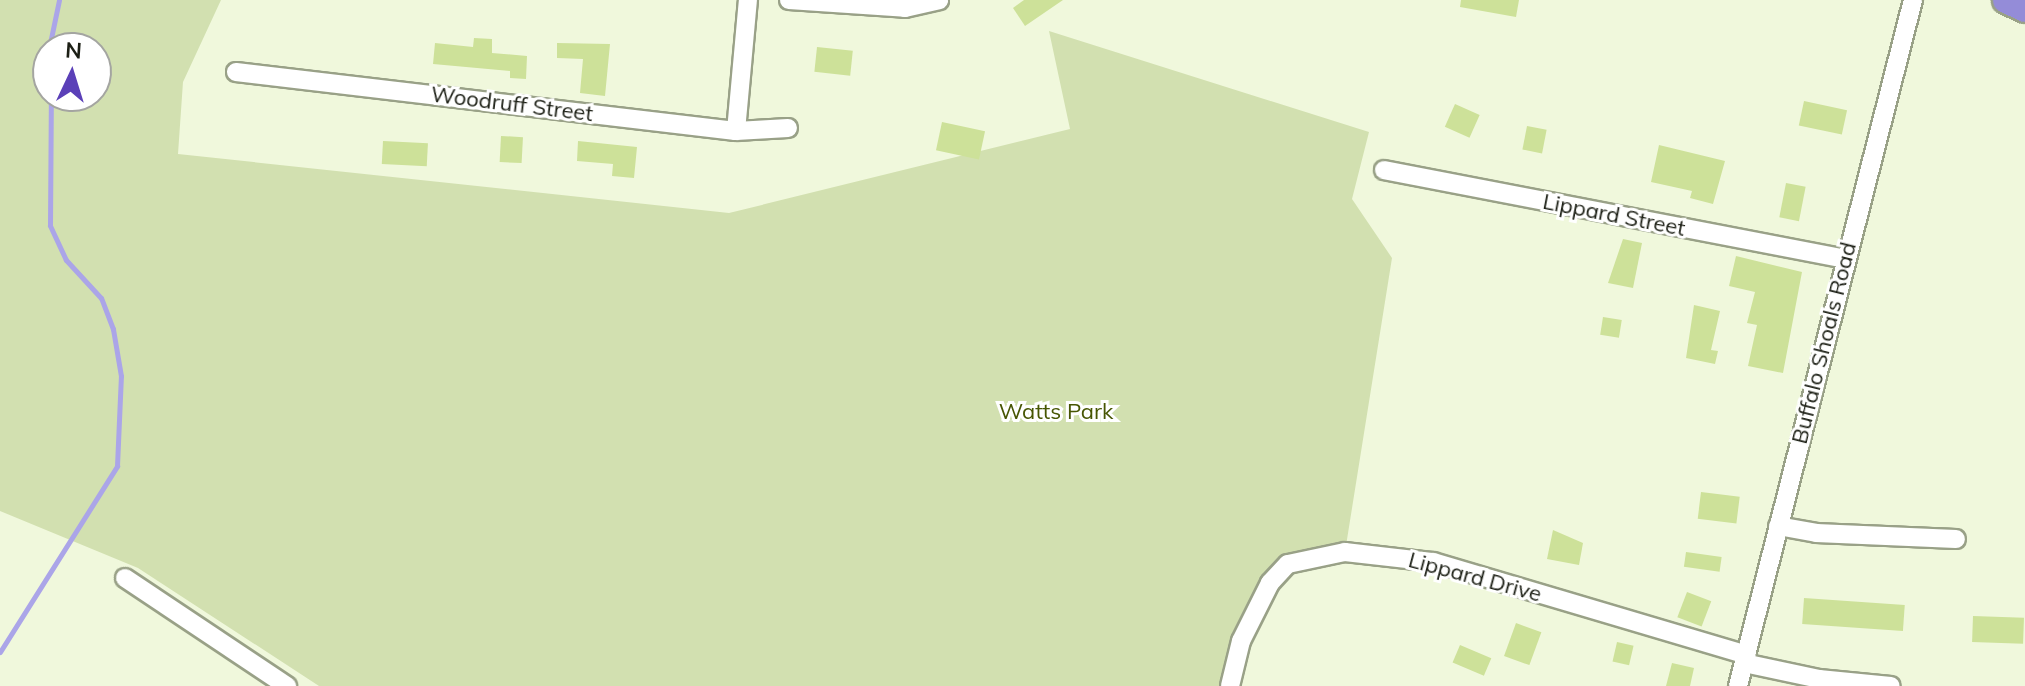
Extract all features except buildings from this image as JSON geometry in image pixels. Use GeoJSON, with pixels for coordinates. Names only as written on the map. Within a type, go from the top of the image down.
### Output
{"type":"FeatureCollection","features":[{"type":"Feature","properties":{"kind":"highway"},"geometry":{"type":"LineString","coordinates":[[2006,0],[2025,9]]}},
{"type":"Feature","properties":{"kind":"street"},"geometry":{"type":"LineString","coordinates":[[736,131],[748,0]]}},
{"type":"Feature","properties":{"kind":"street"},"geometry":{"type":"LineString","coordinates":[[789,0],[905,8],[939,0]]}},
{"type":"Feature","properties":{"kind":"street","name":"Buffalo Shoals Road"},"geometry":{"type":"LineString","coordinates":[[1738,686],[1913,0]]}},
{"type":"Feature","properties":{"kind":"street","name":"Woodruff Street"},"geometry":{"type":"LineString","coordinates":[[236,72],[736,131],[788,128]]}},
{"type":"Feature","properties":{"kind":"street","name":"Lippard Street"},"geometry":{"type":"LineString","coordinates":[[1384,170],[1845,259]]}},
{"type":"Feature","properties":{"kind":"street"},"geometry":{"type":"LineString","coordinates":[[1778,526],[1816,533],[1956,539]]}},
{"type":"Feature","properties":{"kind":"street","name":"Lippard Drive"},"geometry":{"type":"LineString","coordinates":[[1230,686],[1241,641],[1270,583],[1288,564],[1345,552],[1433,562],[1745,659],[1819,679],[1891,686]]}},
{"type":"Feature","properties":{"kind":"street"},"geometry":{"type":"LineString","coordinates":[[125,578],[287,686]]}},
{"type":"Feature","properties":{"kind":"green space","name":"Watts Park"},"geometry":{"type":"Polygon","coordinates":[[[0,0],[221,0],[183,82],[178,154],[729,213],[1070,129],[1049,31],[1369,132],[1352,199],[1392,258],[1345,552],[1315,555],[1270,583],[1230,686],[319,686],[138,568],[0,511],[0,0]]]}},
{"type":"Feature","properties":{"kind":"waterway"},"geometry":{"type":"LineString","coordinates":[[52,32],[59,0]]}},
{"type":"Feature","properties":{"kind":"waterway"},"geometry":{"type":"LineString","coordinates":[[0,652],[117,466],[121,376],[113,329],[101,298],[66,260],[50,225],[51,112]]}}]}
